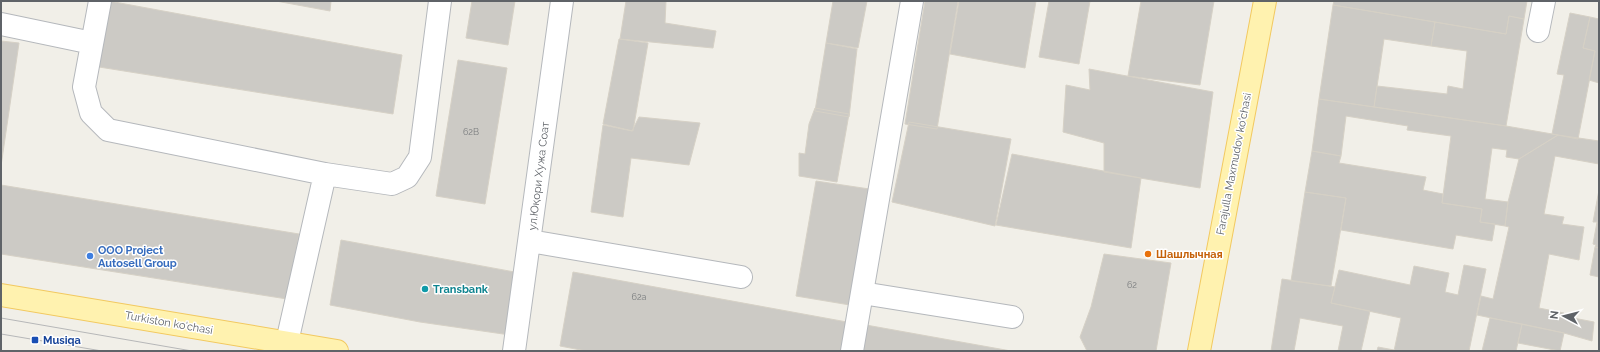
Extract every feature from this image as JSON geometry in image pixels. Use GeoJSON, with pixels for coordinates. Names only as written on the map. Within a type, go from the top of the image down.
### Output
{"type":"FeatureCollection","features":[{"type":"Feature","properties":{"kind":"main road","name":"Farajulla Maxmudov ko'chasi"},"geometry":{"type":"LineString","coordinates":[[1199,351],[1265,1]]}},
{"type":"Feature","properties":{"kind":"main road","name":"Turkiston ko'chasi"},"geometry":{"type":"LineString","coordinates":[[1,295],[337,351]]}},
{"type":"Feature","properties":{"kind":"lane"},"geometry":{"type":"LineString","coordinates":[[100,1],[84,87],[91,114],[108,130],[325,174],[392,184],[407,178],[420,157],[440,1]]}},
{"type":"Feature","properties":{"kind":"lane","name":"ул.Юқори Хужа Соат"},"geometry":{"type":"LineString","coordinates":[[514,351],[562,1]]}},
{"type":"Feature","properties":{"kind":"lane"},"geometry":{"type":"LineString","coordinates":[[852,351],[912,1]]}},
{"type":"Feature","properties":{"kind":"lane"},"geometry":{"type":"LineString","coordinates":[[1538,32],[1544,1]]}},
{"type":"Feature","properties":{"kind":"lane"},"geometry":{"type":"LineString","coordinates":[[1,24],[92,43]]}},
{"type":"Feature","properties":{"kind":"lane"},"geometry":{"type":"LineString","coordinates":[[287,342],[325,174]]}},
{"type":"Feature","properties":{"kind":"lane"},"geometry":{"type":"LineString","coordinates":[[530,241],[741,276]]}},
{"type":"Feature","properties":{"kind":"lane"},"geometry":{"type":"LineString","coordinates":[[862,293],[1012,317]]}},
{"type":"Feature","properties":{"kind":"building"},"geometry":{"type":"Polygon","coordinates":[[[109,1],[402,55],[393,114],[99,67],[109,1]]]}},
{"type":"Feature","properties":{"kind":"building"},"geometry":{"type":"Polygon","coordinates":[[[276,1],[331,1],[330,11],[276,1]]]}},
{"type":"Feature","properties":{"kind":"building"},"geometry":{"type":"Polygon","coordinates":[[[472,1],[515,1],[508,45],[466,38],[472,1]]]}},
{"type":"Feature","properties":{"kind":"building"},"geometry":{"type":"Polygon","coordinates":[[[626,1],[666,1],[665,23],[716,31],[713,48],[620,39],[626,1]]]}},
{"type":"Feature","properties":{"kind":"building"},"geometry":{"type":"Polygon","coordinates":[[[833,1],[867,1],[858,48],[826,43],[833,1]]]}},
{"type":"Feature","properties":{"kind":"building"},"geometry":{"type":"Polygon","coordinates":[[[925,1],[958,1],[937,129],[905,124],[925,1]]]}},
{"type":"Feature","properties":{"kind":"building"},"geometry":{"type":"Polygon","coordinates":[[[959,1],[1036,1],[1025,68],[950,54],[959,1]]]}},
{"type":"Feature","properties":{"kind":"building"},"geometry":{"type":"Polygon","coordinates":[[[1049,1],[1090,1],[1079,64],[1039,57],[1049,1]]]}},
{"type":"Feature","properties":{"kind":"building"},"geometry":{"type":"Polygon","coordinates":[[[1141,1],[1214,1],[1200,85],[1128,76],[1141,1]]]}},
{"type":"Feature","properties":{"kind":"building"},"geometry":{"type":"Polygon","coordinates":[[[1334,1],[1527,1],[1524,19],[1509,16],[1506,34],[1333,5],[1334,1]]]}},
{"type":"Feature","properties":{"kind":"building"},"geometry":{"type":"Polygon","coordinates":[[[1333,5],[1435,22],[1431,46],[1384,39],[1374,107],[1319,99],[1333,5]]]}},
{"type":"Feature","properties":{"kind":"building"},"geometry":{"type":"Polygon","coordinates":[[[1570,13],[1590,17],[1583,48],[1595,51],[1578,139],[1552,134],[1564,75],[1557,74],[1570,13]]]}},
{"type":"Feature","properties":{"kind":"building"},"geometry":{"type":"Polygon","coordinates":[[[1509,16],[1524,19],[1506,126],[1374,107],[1377,86],[1447,94],[1448,86],[1463,89],[1467,51],[1431,46],[1435,22],[1506,34],[1509,16]]]}},
{"type":"Feature","properties":{"kind":"building"},"geometry":{"type":"Polygon","coordinates":[[[1590,17],[1599,19],[1599,83],[1589,80],[1595,51],[1583,48],[1590,17]]]}},
{"type":"Feature","properties":{"kind":"building"},"geometry":{"type":"Polygon","coordinates":[[[619,39],[648,43],[633,131],[603,124],[619,39]]]}},
{"type":"Feature","properties":{"kind":"building"},"geometry":{"type":"Polygon","coordinates":[[[1,41],[19,43],[1,166],[1,41]]]}},
{"type":"Feature","properties":{"kind":"building"},"geometry":{"type":"Polygon","coordinates":[[[826,43],[857,49],[849,117],[815,111],[826,43]]]}},
{"type":"Feature","properties":{"kind":"building"},"geometry":{"type":"Polygon","coordinates":[[[458,60],[507,68],[485,204],[436,196],[458,60]]]}},
{"type":"Feature","properties":{"kind":"building"},"geometry":{"type":"Polygon","coordinates":[[[1089,69],[1213,92],[1200,188],[1104,172],[1104,143],[1063,132],[1066,85],[1090,90],[1089,69]]]}},
{"type":"Feature","properties":{"kind":"building"},"geometry":{"type":"Polygon","coordinates":[[[1319,99],[1558,135],[1519,159],[1506,157],[1507,150],[1492,148],[1485,199],[1508,202],[1505,226],[1480,222],[1482,209],[1442,203],[1451,136],[1407,130],[1408,126],[1346,116],[1341,156],[1312,151],[1319,99]]]}},
{"type":"Feature","properties":{"kind":"building"},"geometry":{"type":"Polygon","coordinates":[[[815,108],[849,114],[837,182],[799,176],[799,153],[805,154],[809,124],[815,108]]]}},
{"type":"Feature","properties":{"kind":"building"},"geometry":{"type":"Polygon","coordinates":[[[639,117],[700,123],[689,165],[631,158],[623,217],[591,212],[603,125],[632,131],[639,117]]]}},
{"type":"Feature","properties":{"kind":"building"},"geometry":{"type":"Polygon","coordinates":[[[909,122],[1011,139],[995,226],[892,202],[909,122]]]}},
{"type":"Feature","properties":{"kind":"building"},"geometry":{"type":"Polygon","coordinates":[[[1558,135],[1599,141],[1599,164],[1555,156],[1544,214],[1564,217],[1562,224],[1584,227],[1579,260],[1549,254],[1539,308],[1564,313],[1563,316],[1594,322],[1592,341],[1564,333],[1477,315],[1481,296],[1493,299],[1509,227],[1505,226],[1508,202],[1519,159],[1558,135]]]}},
{"type":"Feature","properties":{"kind":"building"},"geometry":{"type":"Polygon","coordinates":[[[1312,151],[1341,156],[1339,163],[1426,177],[1423,190],[1443,194],[1442,203],[1482,209],[1480,222],[1495,224],[1492,241],[1456,235],[1453,249],[1341,230],[1346,198],[1305,192],[1312,151]]]}},
{"type":"Feature","properties":{"kind":"building"},"geometry":{"type":"Polygon","coordinates":[[[1012,154],[1141,178],[1131,248],[996,225],[1012,154]]]}},
{"type":"Feature","properties":{"kind":"building"},"geometry":{"type":"Polygon","coordinates":[[[816,181],[876,190],[856,306],[796,296],[816,181]]]}},
{"type":"Feature","properties":{"kind":"building"},"geometry":{"type":"Polygon","coordinates":[[[1,185],[299,234],[287,299],[1,254],[1,185]]]}},
{"type":"Feature","properties":{"kind":"building"},"geometry":{"type":"Polygon","coordinates":[[[1599,190],[1599,248],[1595,247],[1596,245],[1593,244],[1597,222],[1593,222],[1599,190]]]}},
{"type":"Feature","properties":{"kind":"building"},"geometry":{"type":"Polygon","coordinates":[[[1305,192],[1346,198],[1331,286],[1291,281],[1305,192]]]}},
{"type":"Feature","properties":{"kind":"building","name":"Transbank"},"geometry":{"type":"Polygon","coordinates":[[[341,240],[520,273],[510,335],[420,322],[330,305],[341,240]]]}},
{"type":"Feature","properties":{"kind":"building"},"geometry":{"type":"Polygon","coordinates":[[[1595,247],[1599,248],[1599,277],[1590,275],[1595,247]]]}},
{"type":"Feature","properties":{"kind":"building"},"geometry":{"type":"Polygon","coordinates":[[[1104,254],[1171,263],[1156,351],[1087,351],[1080,337],[1091,307],[1104,254]]]}},
{"type":"Feature","properties":{"kind":"building"},"geometry":{"type":"Polygon","coordinates":[[[1464,265],[1486,269],[1469,351],[1394,351],[1401,318],[1331,303],[1339,270],[1410,285],[1414,266],[1449,273],[1445,292],[1458,295],[1464,265]]]}},
{"type":"Feature","properties":{"kind":"building"},"geometry":{"type":"Polygon","coordinates":[[[573,272],[847,322],[842,351],[586,351],[560,346],[573,272]]]}},
{"type":"Feature","properties":{"kind":"building"},"geometry":{"type":"Polygon","coordinates":[[[1282,279],[1335,287],[1331,303],[1370,311],[1361,351],[1338,351],[1343,326],[1300,318],[1294,351],[1271,351],[1282,279]]]}},
{"type":"Feature","properties":{"kind":"building"},"geometry":{"type":"Polygon","coordinates":[[[1490,318],[1522,324],[1516,351],[1482,351],[1490,318]]]}},
{"type":"Feature","properties":{"kind":"building"},"geometry":{"type":"Polygon","coordinates":[[[1522,324],[1564,333],[1560,351],[1518,343],[1522,324]]]}},
{"type":"Feature","properties":{"kind":"building"},"geometry":{"type":"Polygon","coordinates":[[[866,325],[1011,351],[862,351],[866,325]]]}},
{"type":"Feature","properties":{"kind":"building"},"geometry":{"type":"Polygon","coordinates":[[[1378,347],[1394,350],[1394,351],[1377,351],[1378,347]]]}},
{"type":"Feature","properties":{"kind":"tram line"},"geometry":{"type":"LineString","coordinates":[[1,318],[192,351]]}},
{"type":"Feature","properties":{"kind":"tram line"},"geometry":{"type":"LineString","coordinates":[[1,334],[102,351]]}},
{"type":"Feature","properties":{"kind":"place","name":"Шашлычная"},"geometry":{"type":"Point","coordinates":[1148,254]}},
{"type":"Feature","properties":{"kind":"place","name":"OOO Project Autosell Group"},"geometry":{"type":"Point","coordinates":[90,256]}},
{"type":"Feature","properties":{"kind":"place","name":"Transbank"},"geometry":{"type":"Point","coordinates":[425,289]}},
{"type":"Feature","properties":{"kind":"place","name":"Musiqa"},"geometry":{"type":"Point","coordinates":[35,340]}}]}
